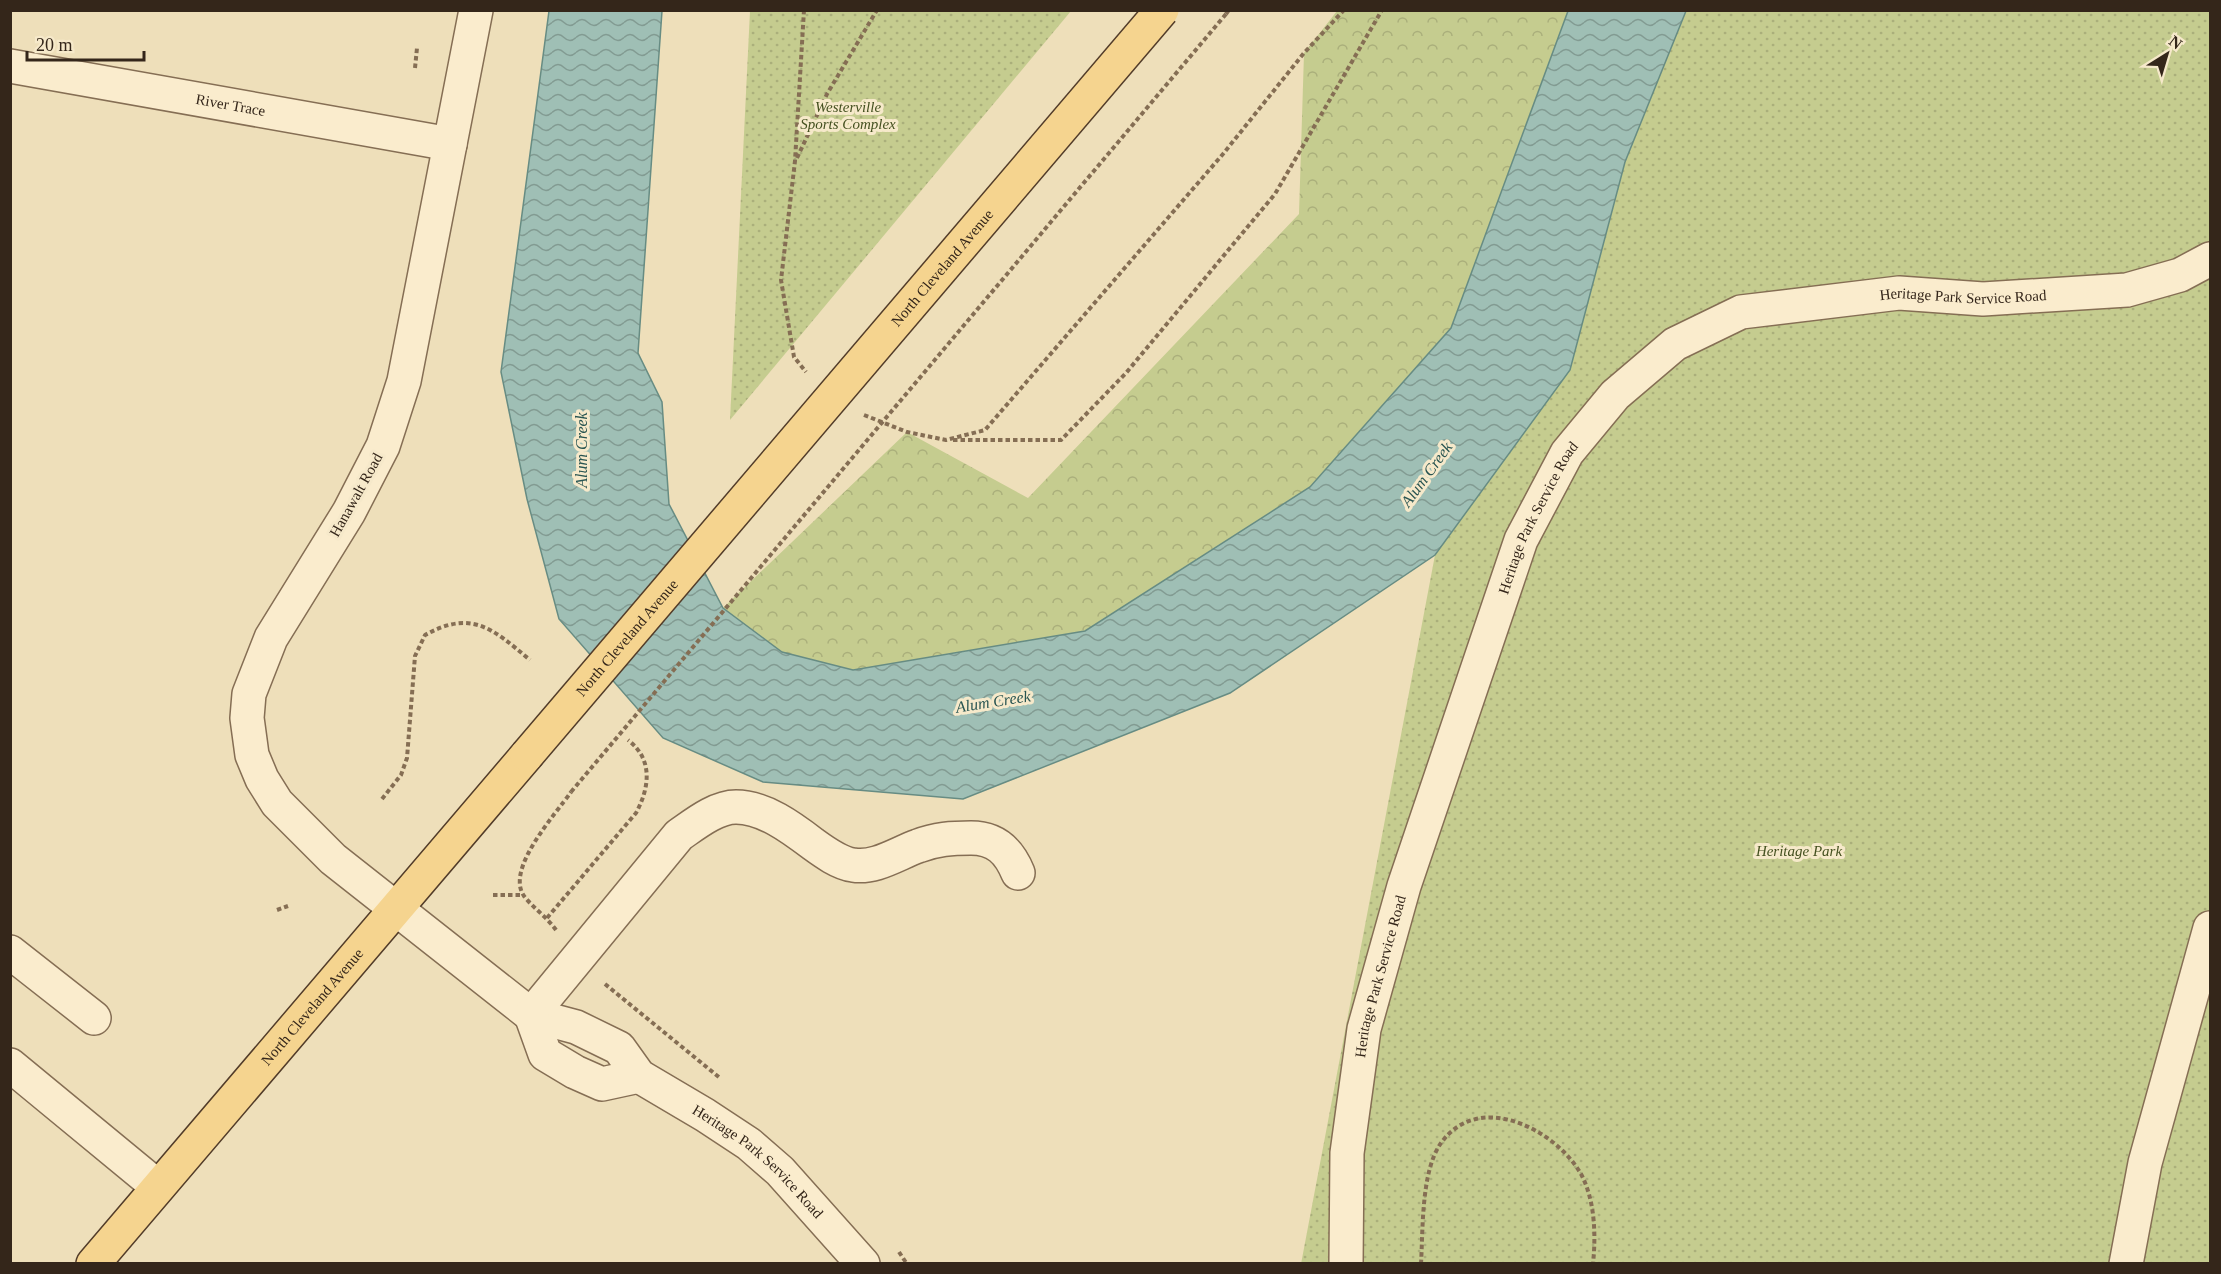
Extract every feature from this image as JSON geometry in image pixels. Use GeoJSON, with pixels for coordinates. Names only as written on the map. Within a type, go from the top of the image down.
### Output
{"type":"FeatureCollection","features":[{"type":"Feature","properties":{"kind":"main road","name":"North Cleveland Avenue"},"geometry":{"type":"LineString","coordinates":[[93,1263],[1162,10]]}},
{"type":"Feature","properties":{"kind":"street","name":"Hanawalt Road"},"geometry":{"type":"LineString","coordinates":[[395,909],[333,859],[278,803],[261,779],[252,755],[247,718],[249,694],[271,638],[349,512],[382,446],[404,381],[476,10]]}},
{"type":"Feature","properties":{"kind":"street","name":"River Trace"},"geometry":{"type":"LineString","coordinates":[[10,66],[450,144]]}},
{"type":"Feature","properties":{"kind":"street","name":"Heritage Park Service Road"},"geometry":{"type":"LineString","coordinates":[[1346,1263],[1347,1153],[1364,1029],[1404,886],[1521,540],[1567,453],[1615,395],[1675,344],[1741,312],[1899,293],[1983,299],[2127,290],[2180,274],[2211,259]]}},
{"type":"Feature","properties":{"kind":"street"},"geometry":{"type":"LineString","coordinates":[[531,1015],[679,835],[704,817],[735,807],[766,814],[852,866],[868,866],[920,845],[948,837],[984,838],[1011,854],[1018,873]]}},
{"type":"Feature","properties":{"kind":"street","name":"Heritage Park Service Road"},"geometry":{"type":"LineString","coordinates":[[395,909],[531,1015],[576,1027],[619,1048],[639,1076],[705,1115],[748,1144],[780,1171],[863,1263]]}},
{"type":"Feature","properties":{"kind":"street"},"geometry":{"type":"LineString","coordinates":[[2126,1263],[2145,1162],[2211,928]]}},
{"type":"Feature","properties":{"kind":"street"},"geometry":{"type":"LineString","coordinates":[[10,952],[94,1018]]}},
{"type":"Feature","properties":{"kind":"street"},"geometry":{"type":"LineString","coordinates":[[10,1065],[158,1187]]}},
{"type":"Feature","properties":{"kind":"path"},"geometry":{"type":"LineString","coordinates":[[804,10],[795,161],[781,280],[794,357],[812,380]]}},
{"type":"Feature","properties":{"kind":"path"},"geometry":{"type":"LineString","coordinates":[[795,161],[827,94],[877,10]]}},
{"type":"Feature","properties":{"kind":"path"},"geometry":{"type":"LineString","coordinates":[[946,440],[986,430],[1223,154],[1304,54],[1344,10]]}},
{"type":"Feature","properties":{"kind":"path"},"geometry":{"type":"LineString","coordinates":[[856,412],[907,432],[946,440],[1061,440],[1125,373],[1275,194],[1382,10]]}},
{"type":"Feature","properties":{"kind":"path"},"geometry":{"type":"LineString","coordinates":[[628,740],[636,746],[645,762],[648,780],[644,798],[636,813],[547,918],[523,895],[518,876],[523,861],[571,792],[1228,12]]}},
{"type":"Feature","properties":{"kind":"path"},"geometry":{"type":"LineString","coordinates":[[415,68],[417,48]]}},
{"type":"Feature","properties":{"kind":"path"},"geometry":{"type":"LineString","coordinates":[[382,799],[401,775],[407,758],[415,656],[425,635],[457,622],[473,624],[504,638],[530,660]]}},
{"type":"Feature","properties":{"kind":"path"},"geometry":{"type":"LineString","coordinates":[[493,895],[523,895]]}},
{"type":"Feature","properties":{"kind":"path"},"geometry":{"type":"LineString","coordinates":[[277,910],[288,906]]}},
{"type":"Feature","properties":{"kind":"path"},"geometry":{"type":"LineString","coordinates":[[1420,1263],[1429,1169],[1441,1143],[1461,1124],[1498,1116],[1533,1128],[1560,1147],[1581,1175],[1592,1208],[1593,1263]]}},
{"type":"Feature","properties":{"kind":"green space","name":"Westerville Sports Complex"},"geometry":{"type":"Polygon","coordinates":[[[750,11],[1071,11],[730,420],[750,11]]]}},
{"type":"Feature","properties":{"kind":"green space"},"geometry":{"type":"Polygon","coordinates":[[[1337,11],[1568,11],[1451,328],[1310,487],[1085,631],[853,670],[782,652],[723,608],[907,432],[1028,498],[1299,214],[1304,53],[1337,11]]]}},
{"type":"Feature","properties":{"kind":"green space","name":"Heritage Park"},"geometry":{"type":"Polygon","coordinates":[[[1686,11],[2210,11],[2210,1263],[1301,1264],[1435,555],[1569,370],[1625,162],[1686,11]]]}},
{"type":"Feature","properties":{"kind":"water","name":"Alum Creek"},"geometry":{"type":"Polygon","coordinates":[[[549,11],[662,11],[638,353],[662,402],[669,504],[723,608],[782,652],[853,670],[1085,631],[1310,487],[1451,328],[1568,11],[1686,11],[1625,162],[1570,370],[1435,555],[1230,693],[963,799],[763,782],[663,738],[559,619],[527,499],[501,372],[549,11]]]}}]}
